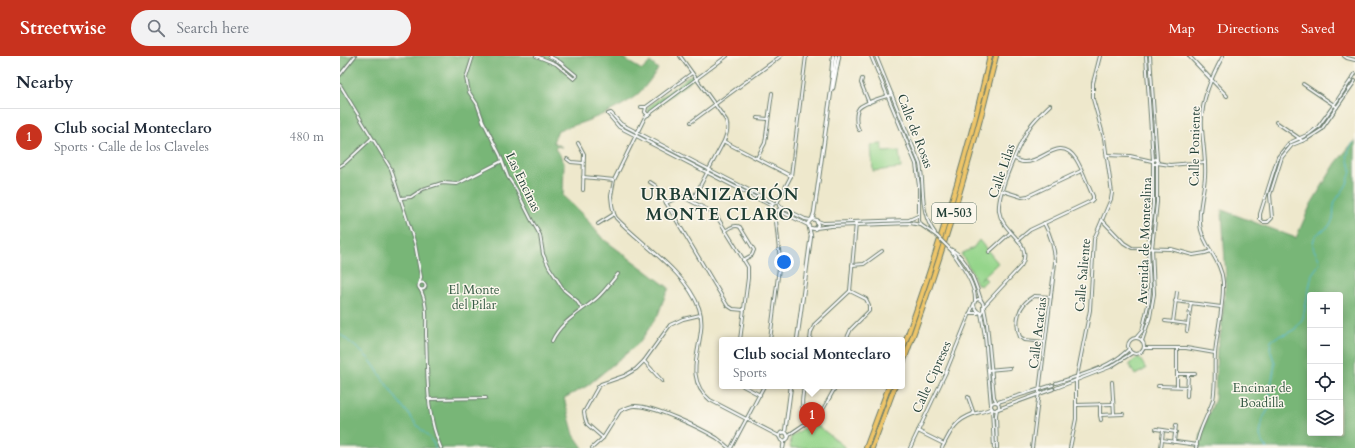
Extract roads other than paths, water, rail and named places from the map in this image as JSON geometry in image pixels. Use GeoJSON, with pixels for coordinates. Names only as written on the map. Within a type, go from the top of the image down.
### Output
{"type":"FeatureCollection","features":[{"type":"Feature","properties":{"kind":"highway","name":"M-503"},"geometry":{"type":"LineString","coordinates":[[905,342],[933,263],[953,200],[990,56]]}},
{"type":"Feature","properties":{"kind":"highway","name":"M-503"},"geometry":{"type":"LineString","coordinates":[[905,358],[956,209],[976,138],[996,56]]}},
{"type":"Feature","properties":{"kind":"highway"},"geometry":{"type":"LineString","coordinates":[[866,448],[888,389]]}},
{"type":"Feature","properties":{"kind":"highway"},"geometry":{"type":"LineString","coordinates":[[872,448],[894,389]]}},
{"type":"Feature","properties":{"kind":"street"},"geometry":{"type":"LineString","coordinates":[[340,75],[355,56]]}},
{"type":"Feature","properties":{"kind":"street","name":"Las Encinas"},"geometry":{"type":"LineString","coordinates":[[473,56],[466,78],[469,92],[477,104],[508,178],[516,189],[540,235],[543,254],[549,267],[564,290],[576,300],[582,309]]}},
{"type":"Feature","properties":{"kind":"street"},"geometry":{"type":"LineString","coordinates":[[536,56],[556,64],[574,79],[577,76],[564,65],[549,56]]}},
{"type":"Feature","properties":{"kind":"street"},"geometry":{"type":"LineString","coordinates":[[680,56],[726,120],[728,126],[728,132],[724,141],[692,201]]}},
{"type":"Feature","properties":{"kind":"street"},"geometry":{"type":"LineString","coordinates":[[727,56],[648,115],[636,134],[614,180],[611,196],[612,205],[614,214],[622,225],[684,280],[696,301],[701,324],[695,370],[698,387],[703,394],[710,400],[779,436],[781,440],[784,441]]}},
{"type":"Feature","properties":{"kind":"street"},"geometry":{"type":"LineString","coordinates":[[691,122],[780,56]]}},
{"type":"Feature","properties":{"kind":"street"},"geometry":{"type":"LineString","coordinates":[[777,203],[791,176],[806,56]]}},
{"type":"Feature","properties":{"kind":"street"},"geometry":{"type":"LineString","coordinates":[[797,337],[811,237],[809,227],[814,213],[830,98],[834,56]]}},
{"type":"Feature","properties":{"kind":"street"},"geometry":{"type":"LineString","coordinates":[[830,98],[839,56]]}},
{"type":"Feature","properties":{"kind":"street","name":"Calle de Rosas"},"geometry":{"type":"LineString","coordinates":[[872,56],[916,164],[919,186],[918,215],[921,225]]}},
{"type":"Feature","properties":{"kind":"street","name":"Calle de Rosas"},"geometry":{"type":"LineString","coordinates":[[876,56],[920,164],[925,215],[929,224]]}},
{"type":"Feature","properties":{"kind":"street","name":"Calle Saliente"},"geometry":{"type":"LineString","coordinates":[[1070,448],[1076,419],[1076,381],[1090,310],[1094,239],[1111,199],[1112,193],[1107,155],[1093,99],[1093,83],[1100,56]]}},
{"type":"Feature","properties":{"kind":"street","name":"Avenida de Montealina"},"geometry":{"type":"LineString","coordinates":[[1136,338],[1142,331],[1149,300],[1150,281],[1148,248],[1154,204],[1146,56]]}},
{"type":"Feature","properties":{"kind":"street","name":"Avenida de Montealina"},"geometry":{"type":"LineString","coordinates":[[1142,341],[1153,302],[1154,279],[1152,248],[1158,202],[1150,56]]}},
{"type":"Feature","properties":{"kind":"street"},"geometry":{"type":"LineString","coordinates":[[1189,56],[1227,96]]}},
{"type":"Feature","properties":{"kind":"street","name":"Calle Poniente"},"geometry":{"type":"LineString","coordinates":[[1196,448],[1198,436],[1213,399],[1215,353],[1223,282],[1220,266],[1204,240],[1200,222],[1205,176],[1201,126],[1203,104],[1211,80],[1223,56]]}},
{"type":"Feature","properties":{"kind":"street"},"geometry":{"type":"LineString","coordinates":[[1344,56],[1355,60]]}},
{"type":"Feature","properties":{"kind":"street"},"geometry":{"type":"LineString","coordinates":[[641,107],[646,107],[692,72]]}},
{"type":"Feature","properties":{"kind":"street"},"geometry":{"type":"LineString","coordinates":[[1355,74],[1318,127],[1309,134],[1289,143],[1278,157],[1260,214],[1260,219],[1263,222],[1268,222],[1272,218],[1270,195],[1282,157],[1292,145],[1314,135],[1320,130],[1355,81]]}},
{"type":"Feature","properties":{"kind":"street"},"geometry":{"type":"LineString","coordinates":[[862,79],[861,83],[869,103]]}},
{"type":"Feature","properties":{"kind":"street"},"geometry":{"type":"LineString","coordinates":[[1304,84],[1337,107]]}},
{"type":"Feature","properties":{"kind":"street"},"geometry":{"type":"LineString","coordinates":[[340,85],[391,169],[415,244],[421,278],[426,286],[423,294]]}},
{"type":"Feature","properties":{"kind":"street"},"geometry":{"type":"LineString","coordinates":[[757,158],[765,143],[772,93]]}},
{"type":"Feature","properties":{"kind":"street"},"geometry":{"type":"LineString","coordinates":[[859,130],[857,125],[858,111],[860,108],[888,95],[892,95]]}},
{"type":"Feature","properties":{"kind":"street","name":"Calle Lilas"},"geometry":{"type":"LineString","coordinates":[[980,313],[988,301],[1024,261],[1024,247],[1004,226],[999,210],[1002,191],[1015,159],[1032,124],[1050,105]]}},
{"type":"Feature","properties":{"kind":"street"},"geometry":{"type":"LineString","coordinates":[[646,107],[646,112],[648,115]]}},
{"type":"Feature","properties":{"kind":"street"},"geometry":{"type":"LineString","coordinates":[[636,134],[619,127],[608,114],[611,113],[620,124],[636,134],[708,171],[774,203],[777,203]]}},
{"type":"Feature","properties":{"kind":"street"},"geometry":{"type":"LineString","coordinates":[[756,118],[768,119]]}},
{"type":"Feature","properties":{"kind":"street"},"geometry":{"type":"LineString","coordinates":[[1276,122],[1302,141]]}},
{"type":"Feature","properties":{"kind":"street"},"geometry":{"type":"LineString","coordinates":[[340,166],[373,138]]}},
{"type":"Feature","properties":{"kind":"street"},"geometry":{"type":"LineString","coordinates":[[724,141],[791,176]]}},
{"type":"Feature","properties":{"kind":"street"},"geometry":{"type":"LineString","coordinates":[[578,143],[584,154],[583,190]]}},
{"type":"Feature","properties":{"kind":"street"},"geometry":{"type":"LineString","coordinates":[[1015,159],[1023,162],[1029,162],[1056,149],[1064,149],[1076,159],[1093,196],[1093,199],[1030,230],[1018,240]]}},
{"type":"Feature","properties":{"kind":"street"},"geometry":{"type":"LineString","coordinates":[[1107,155],[1130,156],[1170,165],[1205,162]]}},
{"type":"Feature","properties":{"kind":"street"},"geometry":{"type":"LineString","coordinates":[[567,159],[571,162],[583,163]]}},
{"type":"Feature","properties":{"kind":"street"},"geometry":{"type":"LineString","coordinates":[[401,198],[411,197],[423,189],[442,183],[457,184],[502,161]]}},
{"type":"Feature","properties":{"kind":"street"},"geometry":{"type":"LineString","coordinates":[[1152,162],[1157,162]]}},
{"type":"Feature","properties":{"kind":"street"},"geometry":{"type":"LineString","coordinates":[[708,171],[772,206],[773,210],[776,210],[809,227],[816,228],[909,220],[923,213],[925,215]]}},
{"type":"Feature","properties":{"kind":"street"},"geometry":{"type":"LineString","coordinates":[[1002,191],[1016,196],[1028,196],[1081,171]]}},
{"type":"Feature","properties":{"kind":"street"},"geometry":{"type":"LineString","coordinates":[[583,176],[614,180]]}},
{"type":"Feature","properties":{"kind":"street"},"geometry":{"type":"LineString","coordinates":[[650,182],[656,186],[727,305],[733,309],[744,310]]}},
{"type":"Feature","properties":{"kind":"street"},"geometry":{"type":"LineString","coordinates":[[666,203],[679,197],[692,201],[710,211],[716,216],[748,267],[749,273],[740,337]]}},
{"type":"Feature","properties":{"kind":"street"},"geometry":{"type":"LineString","coordinates":[[777,203],[779,206],[805,219],[811,219],[823,223],[910,223],[921,225],[936,235],[950,249],[959,255],[973,280],[984,308],[994,397],[999,405],[996,415],[997,448]]}},
{"type":"Feature","properties":{"kind":"street"},"geometry":{"type":"LineString","coordinates":[[770,337],[780,266],[776,210],[779,206]]}},
{"type":"Feature","properties":{"kind":"street"},"geometry":{"type":"LineString","coordinates":[[811,237],[818,225],[814,213]]}},
{"type":"Feature","properties":{"kind":"street"},"geometry":{"type":"LineString","coordinates":[[598,224],[614,214]]}},
{"type":"Feature","properties":{"kind":"street"},"geometry":{"type":"LineString","coordinates":[[1102,220],[1128,247],[1137,249],[1171,249],[1193,255],[1206,254],[1211,251]]}},
{"type":"Feature","properties":{"kind":"street","name":"Calle Acacias"},"geometry":{"type":"LineString","coordinates":[[1032,448],[1055,263],[1055,251],[1044,223]]}},
{"type":"Feature","properties":{"kind":"street"},"geometry":{"type":"LineString","coordinates":[[810,337],[815,324],[850,291],[856,224]]}},
{"type":"Feature","properties":{"kind":"street"},"geometry":{"type":"LineString","coordinates":[[925,227],[929,224],[936,235]]}},
{"type":"Feature","properties":{"kind":"street"},"geometry":{"type":"LineString","coordinates":[[725,231],[734,226],[740,227],[754,250],[752,255],[743,260]]}},
{"type":"Feature","properties":{"kind":"street"},"geometry":{"type":"LineString","coordinates":[[989,252],[1010,232]]}},
{"type":"Feature","properties":{"kind":"street"},"geometry":{"type":"LineString","coordinates":[[950,249],[965,272],[975,296],[975,309],[980,313],[984,326],[992,407],[994,448]]}},
{"type":"Feature","properties":{"kind":"street"},"geometry":{"type":"LineString","coordinates":[[852,265],[864,264],[882,251]]}},
{"type":"Feature","properties":{"kind":"street"},"geometry":{"type":"LineString","coordinates":[[552,341],[556,331],[597,298],[618,274]]}},
{"type":"Feature","properties":{"kind":"street"},"geometry":{"type":"LineString","coordinates":[[421,278],[419,287],[423,294],[426,310],[428,399],[436,438],[441,448]]}},
{"type":"Feature","properties":{"kind":"street"},"geometry":{"type":"LineString","coordinates":[[419,284],[422,282],[424,283]]}},
{"type":"Feature","properties":{"kind":"street"},"geometry":{"type":"LineString","coordinates":[[420,289],[425,288]]}},
{"type":"Feature","properties":{"kind":"street"},"geometry":{"type":"LineString","coordinates":[[847,337],[851,329],[869,311],[869,305],[866,299],[850,291]]}},
{"type":"Feature","properties":{"kind":"street"},"geometry":{"type":"LineString","coordinates":[[1173,322],[1177,292]]}},
{"type":"Feature","properties":{"kind":"street"},"geometry":{"type":"LineString","coordinates":[[1045,342],[1024,340],[1020,337],[1018,314],[1021,308],[1034,296],[1051,297]]}},
{"type":"Feature","properties":{"kind":"street"},"geometry":{"type":"LineString","coordinates":[[974,302],[978,299],[981,301],[988,301]]}},
{"type":"Feature","properties":{"kind":"street"},"geometry":{"type":"LineString","coordinates":[[1175,301],[1221,307]]}},
{"type":"Feature","properties":{"kind":"street","name":"Calle Cipreses"},"geometry":{"type":"LineString","coordinates":[[910,448],[946,372],[974,302]]}},
{"type":"Feature","properties":{"kind":"street"},"geometry":{"type":"LineString","coordinates":[[1187,331],[1191,303]]}},
{"type":"Feature","properties":{"kind":"street"},"geometry":{"type":"LineString","coordinates":[[970,313],[980,313]]}},
{"type":"Feature","properties":{"kind":"street"},"geometry":{"type":"LineString","coordinates":[[603,438],[587,424],[584,412],[601,384],[630,373],[644,361],[670,325],[678,320],[700,315]]}},
{"type":"Feature","properties":{"kind":"street"},"geometry":{"type":"LineString","coordinates":[[1165,321],[1188,324]]}},
{"type":"Feature","properties":{"kind":"street"},"geometry":{"type":"LineString","coordinates":[[1132,353],[1129,349],[1129,343],[1131,340],[1136,338],[1142,341],[1144,348]]}},
{"type":"Feature","properties":{"kind":"street"},"geometry":{"type":"LineString","coordinates":[[942,448],[957,422],[992,407],[997,409],[1076,381],[1110,367],[1132,353],[1139,353],[1144,348],[1177,348],[1215,353]]}},
{"type":"Feature","properties":{"kind":"street"},"geometry":{"type":"LineString","coordinates":[[1177,348],[1177,386]]}},
{"type":"Feature","properties":{"kind":"street"},"geometry":{"type":"LineString","coordinates":[[1056,383],[1110,363],[1123,355],[1129,349]]}},
{"type":"Feature","properties":{"kind":"street"},"geometry":{"type":"LineString","coordinates":[[644,361],[662,381]]}},
{"type":"Feature","properties":{"kind":"street"},"geometry":{"type":"LineString","coordinates":[[988,370],[1010,368]]}},
{"type":"Feature","properties":{"kind":"street"},"geometry":{"type":"LineString","coordinates":[[1177,374],[1195,374]]}},
{"type":"Feature","properties":{"kind":"street"},"geometry":{"type":"LineString","coordinates":[[1187,396],[1188,374]]}},
{"type":"Feature","properties":{"kind":"street"},"geometry":{"type":"LineString","coordinates":[[1112,382],[1114,414]]}},
{"type":"Feature","properties":{"kind":"street"},"geometry":{"type":"LineString","coordinates":[[992,407],[992,402],[997,402],[1053,385]]}},
{"type":"Feature","properties":{"kind":"street"},"geometry":{"type":"LineString","coordinates":[[1158,386],[1188,386]]}},
{"type":"Feature","properties":{"kind":"street"},"geometry":{"type":"LineString","coordinates":[[749,389],[760,395]]}},
{"type":"Feature","properties":{"kind":"street"},"geometry":{"type":"LineString","coordinates":[[592,448],[603,438],[620,411],[624,408],[634,406],[662,412],[672,416],[719,439],[730,448],[747,420],[763,389]]}},
{"type":"Feature","properties":{"kind":"street"},"geometry":{"type":"LineString","coordinates":[[783,448],[784,441],[788,435],[791,389]]}},
{"type":"Feature","properties":{"kind":"street"},"geometry":{"type":"LineString","coordinates":[[804,389],[801,408],[803,414],[810,421]]}},
{"type":"Feature","properties":{"kind":"street"},"geometry":{"type":"LineString","coordinates":[[779,436],[781,433],[788,435],[820,413],[834,389]]}},
{"type":"Feature","properties":{"kind":"street"},"geometry":{"type":"LineString","coordinates":[[968,397],[974,414]]}},
{"type":"Feature","properties":{"kind":"street"},"geometry":{"type":"LineString","coordinates":[[428,399],[486,398]]}},
{"type":"Feature","properties":{"kind":"street"},"geometry":{"type":"LineString","coordinates":[[1100,404],[1101,420]]}},
{"type":"Feature","properties":{"kind":"street"},"geometry":{"type":"LineString","coordinates":[[1077,406],[1113,404]]}},
{"type":"Feature","properties":{"kind":"street"},"geometry":{"type":"LineString","coordinates":[[1100,415],[1123,414]]}},
{"type":"Feature","properties":{"kind":"street"},"geometry":{"type":"LineString","coordinates":[[1174,442],[1176,424]]}},
{"type":"Feature","properties":{"kind":"street"},"geometry":{"type":"LineString","coordinates":[[1156,429],[1176,432]]}},
{"type":"Feature","properties":{"kind":"street"},"geometry":{"type":"LineString","coordinates":[[1161,448],[1163,430]]}},
{"type":"Feature","properties":{"kind":"street"},"geometry":{"type":"LineString","coordinates":[[918,431],[944,444]]}},
{"type":"Feature","properties":{"kind":"street"},"geometry":{"type":"LineString","coordinates":[[1162,440],[1197,444]]}},
{"type":"Feature","properties":{"kind":"waterway"},"geometry":{"type":"LineString","coordinates":[[1267,448],[1263,444],[1260,435],[1263,418],[1270,407],[1270,390],[1275,364],[1270,349],[1271,341],[1278,336],[1295,329],[1303,318],[1312,274],[1320,263],[1313,246],[1314,239],[1317,234],[1331,223],[1335,202],[1347,184],[1351,171],[1348,161],[1348,152],[1355,140]]}},
{"type":"Feature","properties":{"kind":"waterway"},"geometry":{"type":"LineString","coordinates":[[340,334],[370,360],[395,396],[436,448]]}},
{"type":"Feature","properties":{"kind":"place","name":"Club social Monteclaro"},"geometry":{"type":"Point","coordinates":[812,435]}},
{"type":"Feature","properties":{"kind":"district","name":"URBANIZACIÓN MONTE CLARO"},"geometry":{"type":"Point","coordinates":[720,204]}},
{"type":"Feature","properties":{"kind":"park label","name":"El Monte del Pilar"},"geometry":{"type":"Point","coordinates":[474,298]}},
{"type":"Feature","properties":{"kind":"park label","name":"Encinar de Boadilla"},"geometry":{"type":"Point","coordinates":[1262,396]}}]}
